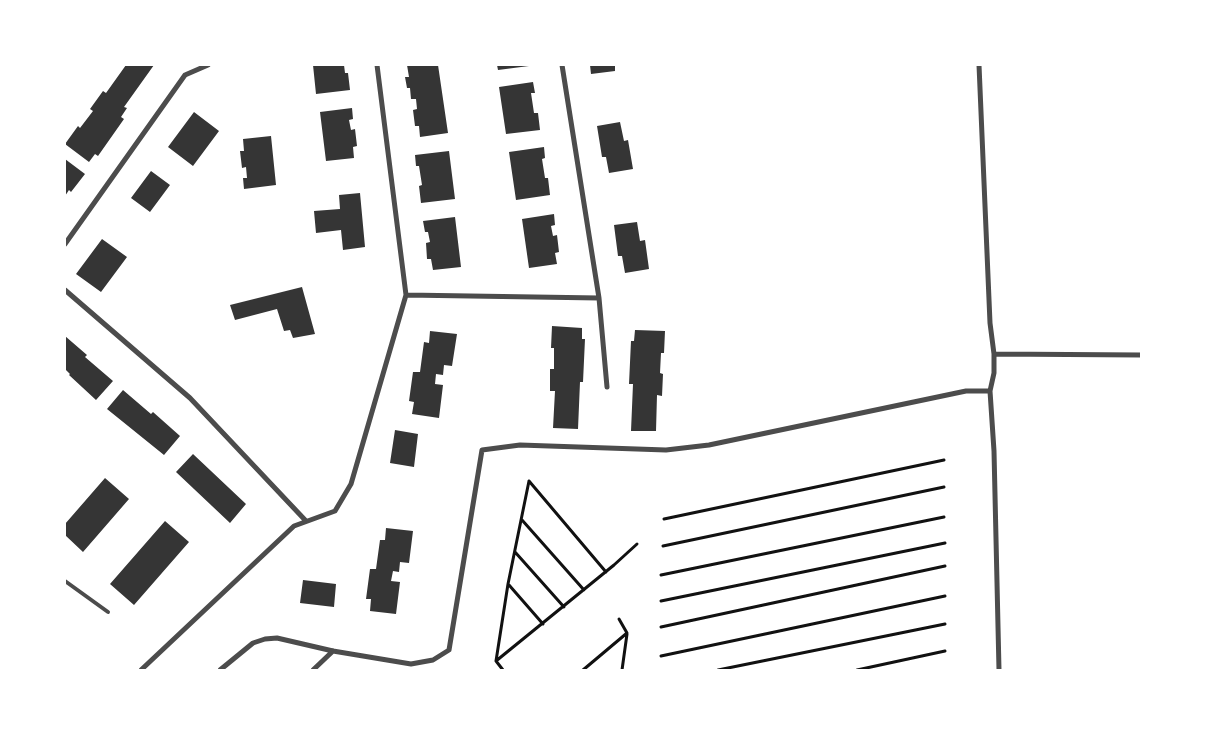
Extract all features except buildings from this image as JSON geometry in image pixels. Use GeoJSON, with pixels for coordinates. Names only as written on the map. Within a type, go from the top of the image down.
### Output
{"type":"FeatureCollection","features":[{"type":"Feature","properties":{"kind":"street"},"geometry":{"type":"LineString","coordinates":[[65,244],[186,75],[208,65]]}},
{"type":"Feature","properties":{"kind":"street"},"geometry":{"type":"LineString","coordinates":[[141,670],[294,526],[335,511],[352,484],[406,295],[377,65]]}},
{"type":"Feature","properties":{"kind":"street"},"geometry":{"type":"LineString","coordinates":[[562,65],[599,298],[607,387]]}},
{"type":"Feature","properties":{"kind":"street"},"geometry":{"type":"LineString","coordinates":[[979,65],[990,323],[994,354],[994,373],[990,391],[994,451],[999,670]]}},
{"type":"Feature","properties":{"kind":"street"},"geometry":{"type":"LineString","coordinates":[[65,290],[190,398],[306,521]]}},
{"type":"Feature","properties":{"kind":"street"},"geometry":{"type":"LineString","coordinates":[[406,295],[599,298]]}},
{"type":"Feature","properties":{"kind":"street"},"geometry":{"type":"LineString","coordinates":[[994,354],[1141,355]]}},
{"type":"Feature","properties":{"kind":"street"},"geometry":{"type":"LineString","coordinates":[[220,670],[252,643],[265,639],[277,638],[333,652],[411,664],[433,660],[449,650],[482,450],[520,445],[675,449],[709,445],[966,391],[990,391]]}},
{"type":"Feature","properties":{"kind":"street"},"geometry":{"type":"LineString","coordinates":[[313,670],[333,652]]}},
{"type":"Feature","properties":{"kind":"lane"},"geometry":{"type":"LineString","coordinates":[[65,581],[108,612]]}},
{"type":"Feature","properties":{"kind":"path"},"geometry":{"type":"LineString","coordinates":[[664,519],[944,460]]}},
{"type":"Feature","properties":{"kind":"path"},"geometry":{"type":"LineString","coordinates":[[503,670],[496,661],[514,551],[529,481],[606,572]]}},
{"type":"Feature","properties":{"kind":"path"},"geometry":{"type":"LineString","coordinates":[[663,546],[944,487]]}},
{"type":"Feature","properties":{"kind":"path"},"geometry":{"type":"LineString","coordinates":[[661,575],[944,517]]}},
{"type":"Feature","properties":{"kind":"path"},"geometry":{"type":"LineString","coordinates":[[522,520],[584,590]]}},
{"type":"Feature","properties":{"kind":"path"},"geometry":{"type":"LineString","coordinates":[[661,601],[944,543]]}},
{"type":"Feature","properties":{"kind":"path"},"geometry":{"type":"LineString","coordinates":[[496,661],[564,607],[637,544]]}},
{"type":"Feature","properties":{"kind":"path"},"geometry":{"type":"LineString","coordinates":[[514,551],[564,607]]}},
{"type":"Feature","properties":{"kind":"path"},"geometry":{"type":"LineString","coordinates":[[661,627],[945,566]]}},
{"type":"Feature","properties":{"kind":"path"},"geometry":{"type":"LineString","coordinates":[[508,584],[543,624]]}},
{"type":"Feature","properties":{"kind":"path"},"geometry":{"type":"LineString","coordinates":[[661,656],[945,596]]}},
{"type":"Feature","properties":{"kind":"path"},"geometry":{"type":"LineString","coordinates":[[620,619],[627,633],[622,670]]}},
{"type":"Feature","properties":{"kind":"path"},"geometry":{"type":"LineString","coordinates":[[718,670],[945,624]]}},
{"type":"Feature","properties":{"kind":"path"},"geometry":{"type":"LineString","coordinates":[[583,670],[627,633]]}},
{"type":"Feature","properties":{"kind":"path"},"geometry":{"type":"LineString","coordinates":[[857,670],[945,651]]}}]}
